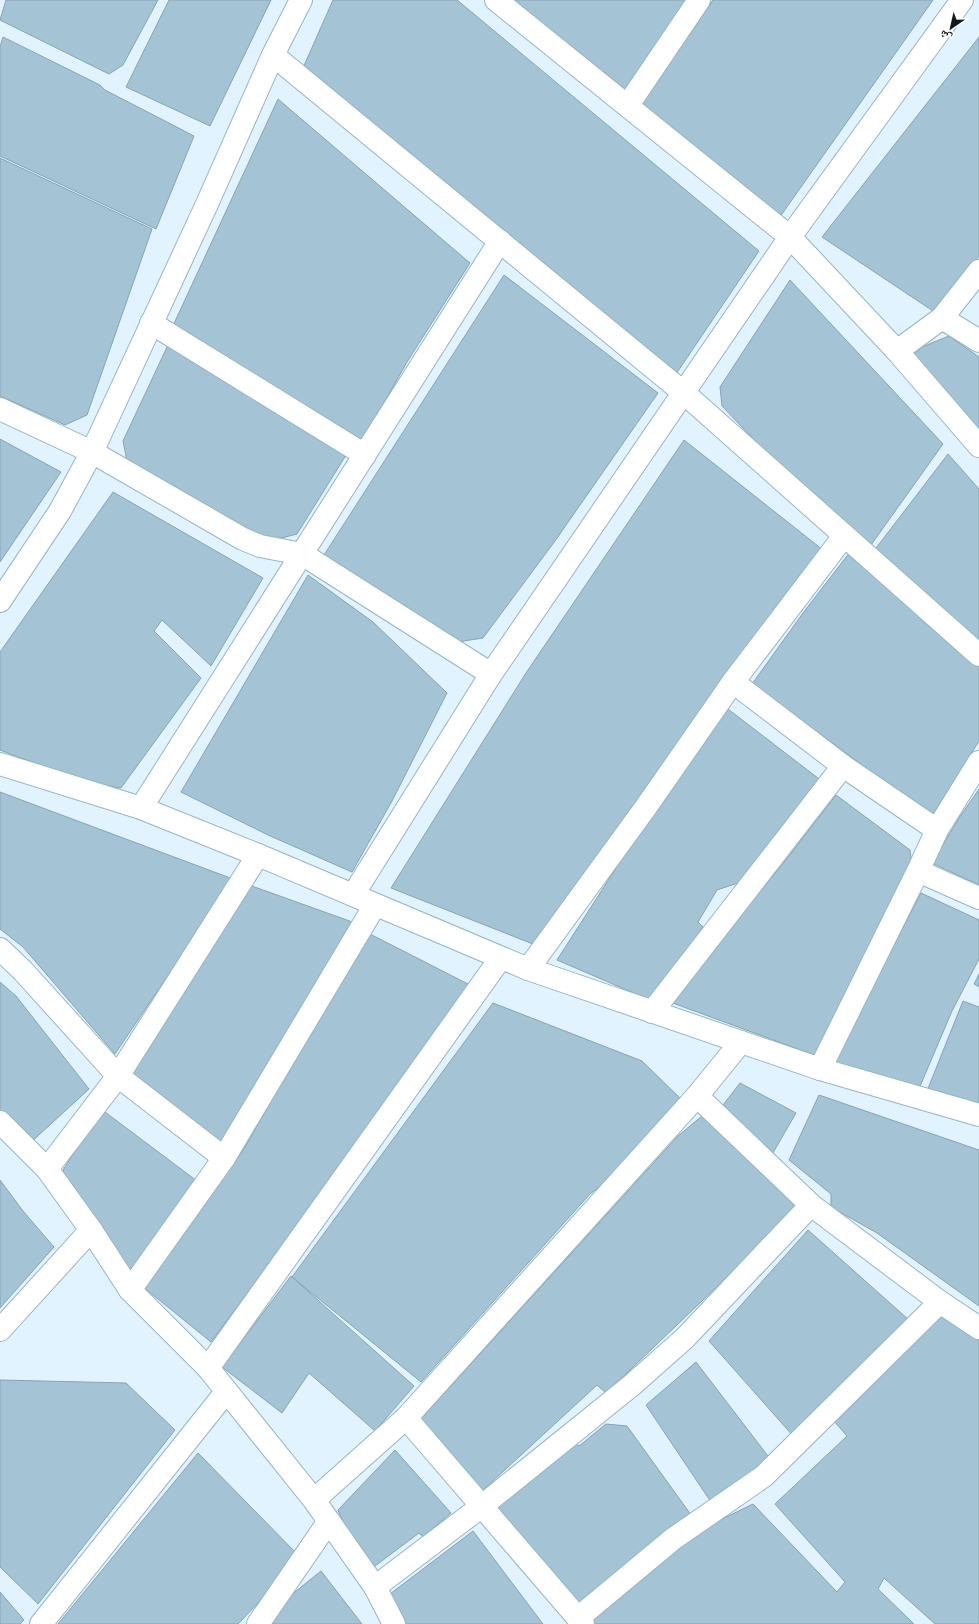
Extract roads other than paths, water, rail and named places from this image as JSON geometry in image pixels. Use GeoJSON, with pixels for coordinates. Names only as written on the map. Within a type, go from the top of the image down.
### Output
{"type":"FeatureCollection","features":[{"type":"Feature","properties":{"kind":"street"},"geometry":{"type":"LineString","coordinates":[[0,601],[60,511],[92,452],[207,204],[273,55],[302,0]]}},
{"type":"Feature","properties":{"kind":"street"},"geometry":{"type":"LineString","coordinates":[[496,0],[790,237],[897,351],[979,446]]}},
{"type":"Feature","properties":{"kind":"street"},"geometry":{"type":"LineString","coordinates":[[628,105],[700,0]]}},
{"type":"Feature","properties":{"kind":"street"},"geometry":{"type":"LineString","coordinates":[[353,894],[491,674],[790,237],[962,0]]}},
{"type":"Feature","properties":{"kind":"street"},"geometry":{"type":"LineString","coordinates":[[273,55],[684,393],[979,655]]}},
{"type":"Feature","properties":{"kind":"street"},"geometry":{"type":"LineString","coordinates":[[141,808],[500,241]]}},
{"type":"Feature","properties":{"kind":"street"},"geometry":{"type":"LineString","coordinates":[[897,351],[942,318],[979,270]]}},
{"type":"Feature","properties":{"kind":"street"},"geometry":{"type":"LineString","coordinates":[[942,318],[979,341]]}},
{"type":"Feature","properties":{"kind":"street"},"geometry":{"type":"LineString","coordinates":[[151,323],[365,455]]}},
{"type":"Feature","properties":{"kind":"street"},"geometry":{"type":"LineString","coordinates":[[0,409],[92,452],[243,540],[260,546],[302,554],[491,674]]}},
{"type":"Feature","properties":{"kind":"street"},"geometry":{"type":"LineString","coordinates":[[528,969],[646,808],[733,682],[844,536]]}},
{"type":"Feature","properties":{"kind":"street"},"geometry":{"type":"LineString","coordinates":[[733,682],[844,766],[936,830]]}},
{"type":"Feature","properties":{"kind":"street"},"geometry":{"type":"LineString","coordinates":[[820,1069],[918,871],[936,830],[979,762]]}},
{"type":"Feature","properties":{"kind":"street"},"geometry":{"type":"LineString","coordinates":[[0,764],[141,808],[353,894],[375,905],[528,969],[820,1069],[979,1115]]}},
{"type":"Feature","properties":{"kind":"street"},"geometry":{"type":"LineString","coordinates":[[652,1012],[844,766]]}},
{"type":"Feature","properties":{"kind":"street"},"geometry":{"type":"LineString","coordinates":[[47,1169],[118,1076],[258,855]]}},
{"type":"Feature","properties":{"kind":"street"},"geometry":{"type":"LineString","coordinates":[[918,871],[979,898]]}},
{"type":"Feature","properties":{"kind":"street"},"geometry":{"type":"LineString","coordinates":[[130,1290],[224,1158],[375,905]]}},
{"type":"Feature","properties":{"kind":"street"},"geometry":{"type":"LineString","coordinates":[[0,949],[23,970],[118,1076],[224,1158]]}},
{"type":"Feature","properties":{"kind":"street"},"geometry":{"type":"LineString","coordinates":[[208,1368],[500,958]]}},
{"type":"Feature","properties":{"kind":"street"},"geometry":{"type":"LineString","coordinates":[[314,1500],[406,1418],[697,1096],[741,1042]]}},
{"type":"Feature","properties":{"kind":"street"},"geometry":{"type":"LineString","coordinates":[[697,1096],[811,1205],[940,1302],[979,1328]]}},
{"type":"Feature","properties":{"kind":"street"},"geometry":{"type":"LineString","coordinates":[[0,1122],[47,1169],[91,1230],[130,1290],[208,1368],[314,1500],[375,1586],[394,1624]]}},
{"type":"Feature","properties":{"kind":"street"},"geometry":{"type":"LineString","coordinates":[[375,1586],[482,1506],[632,1385],[685,1338],[811,1205]]}},
{"type":"Feature","properties":{"kind":"street"},"geometry":{"type":"LineString","coordinates":[[0,1330],[91,1230]]}},
{"type":"Feature","properties":{"kind":"street"},"geometry":{"type":"LineString","coordinates":[[406,1418],[580,1621],[673,1539],[764,1476],[940,1302]]}},
{"type":"Feature","properties":{"kind":"street"},"geometry":{"type":"LineString","coordinates":[[41,1624],[226,1392]]}},
{"type":"Feature","properties":{"kind":"street"},"geometry":{"type":"LineString","coordinates":[[258,1624],[329,1521]]}}]}
